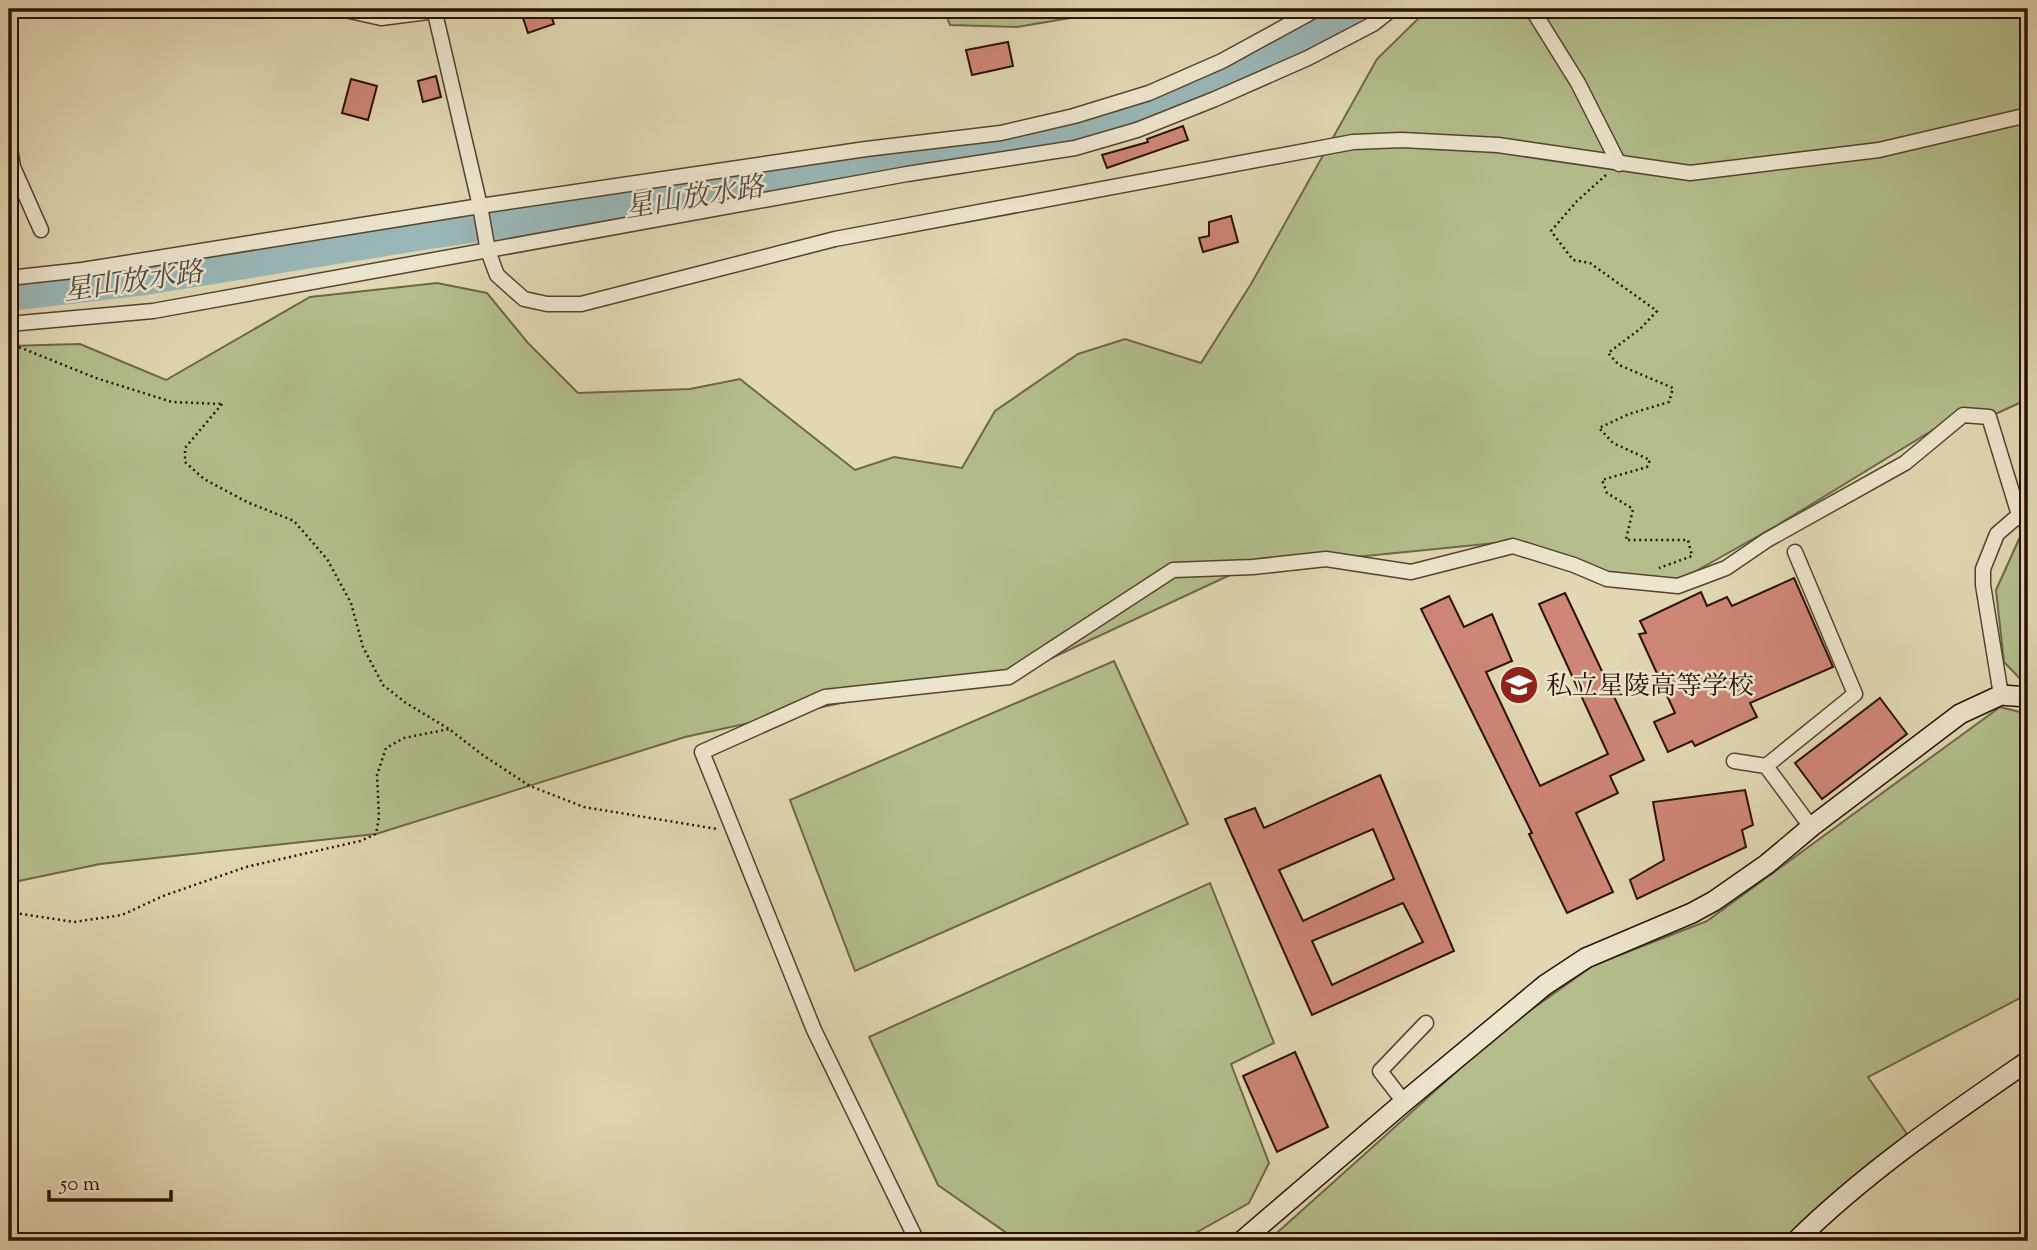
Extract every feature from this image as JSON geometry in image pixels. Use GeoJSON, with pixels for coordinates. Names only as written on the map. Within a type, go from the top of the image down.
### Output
{"type":"FeatureCollection","features":[{"type":"Feature","properties":{"kind":"street"},"geometry":{"type":"LineString","coordinates":[[341,9],[381,18],[451,9]]}},
{"type":"Feature","properties":{"kind":"street"},"geometry":{"type":"LineString","coordinates":[[9,278],[82,270],[480,206],[1013,130],[1074,116],[1149,93],[1222,61],[1317,9]]}},
{"type":"Feature","properties":{"kind":"street"},"geometry":{"type":"LineString","coordinates":[[9,324],[153,312],[488,251],[527,241],[907,174],[1075,148],[1137,130],[1215,99],[1308,58],[1373,24],[1392,9]]}},
{"type":"Feature","properties":{"kind":"street"},"geometry":{"type":"LineString","coordinates":[[1532,9],[1578,83],[1619,164]]}},
{"type":"Feature","properties":{"kind":"street"},"geometry":{"type":"LineString","coordinates":[[435,13],[488,251],[497,275],[524,299],[547,304],[581,304],[835,239],[1353,142],[1402,140],[1498,145],[1690,173],[1879,150],[2028,115]]}},
{"type":"Feature","properties":{"kind":"street"},"geometry":{"type":"LineString","coordinates":[[9,86],[9,125]]}},
{"type":"Feature","properties":{"kind":"street"},"geometry":{"type":"LineString","coordinates":[[9,143],[13,167],[41,230]]}},
{"type":"Feature","properties":{"kind":"street"},"geometry":{"type":"LineString","coordinates":[[917,1241],[814,1030],[702,752],[825,696],[1009,677],[1172,570],[1253,567],[1325,559],[1411,572],[1513,546],[1574,565],[1607,579],[1678,586],[1726,568],[1767,540],[1905,463],[1963,415],[1989,417],[2024,520],[1997,534],[1983,569],[1983,585],[2001,695]]}},
{"type":"Feature","properties":{"kind":"street"},"geometry":{"type":"LineString","coordinates":[[1766,766],[1855,694],[1795,552]]}},
{"type":"Feature","properties":{"kind":"street"},"geometry":{"type":"LineString","coordinates":[[1242,1241],[1404,1101],[1555,978],[1605,948],[1692,913],[1714,901],[1767,864],[1811,827],[1961,714],[2001,695],[2028,697]]}},
{"type":"Feature","properties":{"kind":"street"},"geometry":{"type":"LineString","coordinates":[[1734,761],[1766,766],[1811,827]]}},
{"type":"Feature","properties":{"kind":"street"},"geometry":{"type":"LineString","coordinates":[[1404,1101],[1380,1071],[1426,1023]]}},
{"type":"Feature","properties":{"kind":"street"},"geometry":{"type":"LineString","coordinates":[[1796,1241],[1819,1218],[1920,1136],[2028,1061]]}},
{"type":"Feature","properties":{"kind":"path"},"geometry":{"type":"LineString","coordinates":[[1619,164],[1577,201],[1550,231],[1573,260],[1590,263],[1657,311],[1640,329],[1608,353],[1619,365],[1673,388],[1669,402],[1629,414],[1599,429],[1613,443],[1650,460],[1647,467],[1602,480],[1607,493],[1633,509],[1626,540],[1688,540],[1692,556],[1658,569]]}},
{"type":"Feature","properties":{"kind":"path"},"geometry":{"type":"LineString","coordinates":[[9,343],[96,378],[172,402],[222,404],[185,448],[185,462],[204,479],[247,502],[294,521],[327,559],[351,603],[363,647],[383,685],[484,756],[530,786],[584,807],[726,830]]}},
{"type":"Feature","properties":{"kind":"path"},"geometry":{"type":"LineString","coordinates":[[9,912],[74,922],[122,915],[163,896],[246,867],[360,841],[376,834],[379,817],[377,775],[386,748],[404,738],[449,729]]}},
{"type":"Feature","properties":{"kind":"green space"},"geometry":{"type":"Polygon","coordinates":[[[944,9],[1087,9],[1082,16],[1017,27],[950,25],[944,9]]]}},
{"type":"Feature","properties":{"kind":"green space"},"geometry":{"type":"Polygon","coordinates":[[[1428,9],[2028,9],[2028,399],[1989,417],[1964,411],[1776,526],[1680,580],[1623,581],[1516,541],[1245,568],[998,683],[955,678],[685,737],[376,834],[100,864],[9,883],[9,346],[80,344],[166,380],[310,297],[437,283],[487,293],[528,343],[578,393],[690,389],[740,379],[855,470],[894,457],[962,468],[995,411],[1078,354],[1125,339],[1201,363],[1251,284],[1377,59],[1428,9]]]}},
{"type":"Feature","properties":{"kind":"green space"},"geometry":{"type":"Polygon","coordinates":[[[2020,537],[2028,547],[2028,687],[2004,662],[1996,590],[2020,537]]]}},
{"type":"Feature","properties":{"kind":"green space"},"geometry":{"type":"Polygon","coordinates":[[[1114,661],[1188,824],[855,971],[790,800],[1114,661]]]}},
{"type":"Feature","properties":{"kind":"green space"},"geometry":{"type":"Polygon","coordinates":[[[2000,707],[2028,714],[2028,994],[1868,1077],[1907,1134],[1782,1241],[1268,1241],[1504,1029],[1594,965],[1707,921],[2000,707]]]}},
{"type":"Feature","properties":{"kind":"green space"},"geometry":{"type":"Polygon","coordinates":[[[1210,883],[1274,1043],[1231,1064],[1269,1163],[1249,1203],[1181,1241],[1018,1241],[938,1185],[869,1037],[1210,883]]]}},
{"type":"Feature","properties":{"kind":"building"},"geometry":{"type":"Polygon","coordinates":[[[520,9],[549,9],[554,24],[528,33],[520,9]]]}},
{"type":"Feature","properties":{"kind":"building"},"geometry":{"type":"Polygon","coordinates":[[[1008,42],[1013,66],[972,75],[966,50],[1008,42]]]}},
{"type":"Feature","properties":{"kind":"building"},"geometry":{"type":"Polygon","coordinates":[[[436,76],[441,97],[423,102],[418,81],[436,76]]]}},
{"type":"Feature","properties":{"kind":"building"},"geometry":{"type":"Polygon","coordinates":[[[351,79],[377,86],[368,120],[342,113],[351,79]]]}},
{"type":"Feature","properties":{"kind":"building"},"geometry":{"type":"Polygon","coordinates":[[[1183,126],[1188,140],[1107,168],[1102,155],[1148,142],[1147,139],[1183,126]]]}},
{"type":"Feature","properties":{"kind":"building"},"geometry":{"type":"Polygon","coordinates":[[[1231,216],[1238,242],[1203,252],[1199,238],[1209,236],[1209,222],[1231,216]]]}},
{"type":"Feature","properties":{"kind":"building"},"geometry":{"type":"Polygon","coordinates":[[[1794,578],[1833,667],[1750,703],[1757,717],[1695,746],[1692,741],[1668,752],[1654,722],[1675,713],[1639,634],[1646,633],[1640,621],[1701,592],[1707,606],[1727,597],[1732,606],[1794,578]]]}},
{"type":"Feature","properties":{"kind":"building"},"geometry":{"type":"Polygon","coordinates":[[[1565,593],[1644,760],[1610,776],[1618,793],[1576,813],[1613,892],[1567,913],[1529,834],[1532,833],[1421,609],[1449,596],[1464,627],[1492,614],[1512,661],[1486,672],[1540,786],[1608,754],[1539,604],[1565,593]]]}},
{"type":"Feature","properties":{"kind":"building"},"geometry":{"type":"Polygon","coordinates":[[[1880,698],[1907,734],[1822,799],[1795,763],[1880,698]]]}},
{"type":"Feature","properties":{"kind":"building"},"geometry":{"type":"Polygon","coordinates":[[[1380,775],[1454,951],[1312,1015],[1225,819],[1255,808],[1264,828],[1380,775]],[[1373,829],[1279,870],[1303,921],[1394,879],[1373,829]],[[1403,903],[1312,941],[1332,985],[1423,942],[1403,903]]]}},
{"type":"Feature","properties":{"kind":"building"},"geometry":{"type":"Polygon","coordinates":[[[1745,790],[1753,825],[1742,830],[1746,847],[1637,899],[1630,880],[1664,860],[1653,802],[1745,790]]]}},
{"type":"Feature","properties":{"kind":"building"},"geometry":{"type":"Polygon","coordinates":[[[1295,1052],[1328,1127],[1277,1152],[1243,1076],[1295,1052]]]}},
{"type":"Feature","properties":{"kind":"waterway","name":"星山放水路"},"geometry":{"type":"LineString","coordinates":[[9,296],[145,280],[429,234],[743,190],[914,160],[1056,140],[1127,120],[1193,95],[1252,66],[1352,9]]}},
{"type":"Feature","properties":{"kind":"place","name":"私立星陵高等学校"},"geometry":{"type":"Point","coordinates":[1519,685]}}]}
